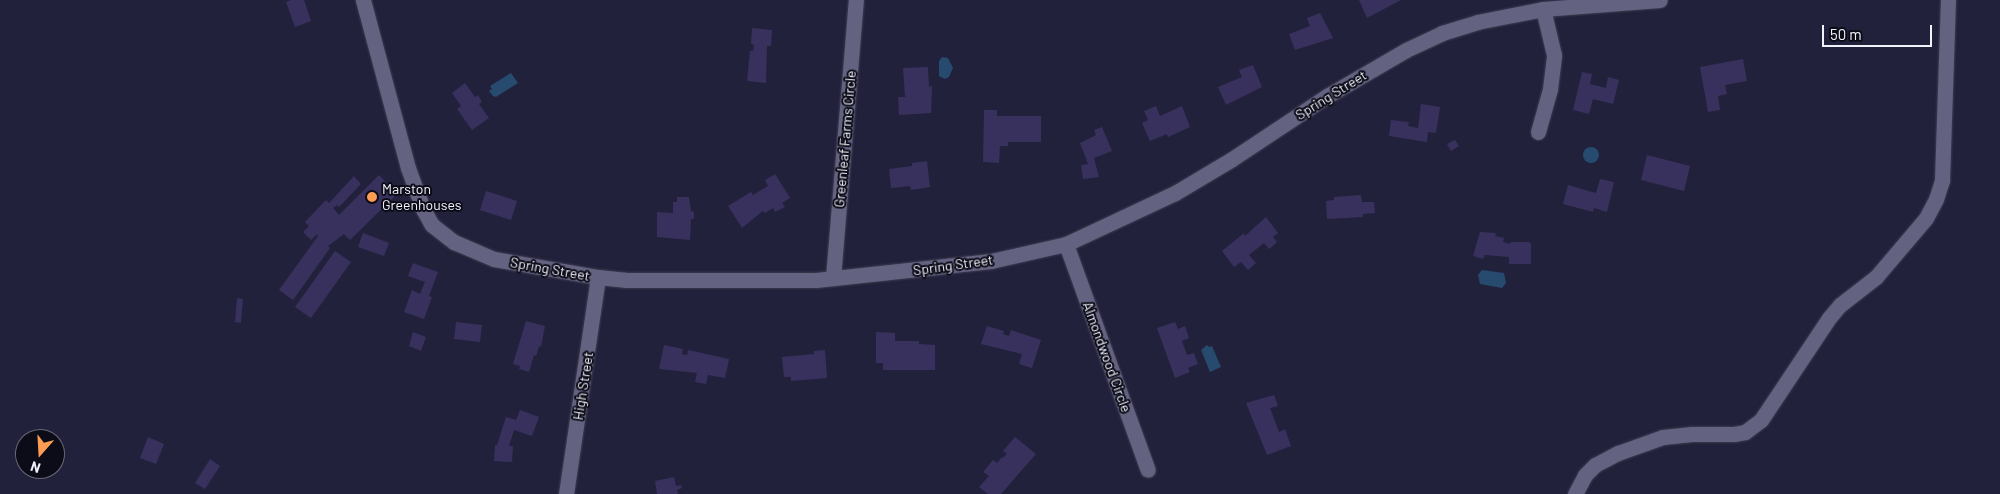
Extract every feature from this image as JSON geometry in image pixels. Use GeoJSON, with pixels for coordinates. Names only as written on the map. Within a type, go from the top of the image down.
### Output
{"type":"FeatureCollection","features":[{"type":"Feature","properties":{"kind":"street","name":"Spring Street"},"geometry":{"type":"LineString","coordinates":[[363,0],[408,168],[423,209],[432,225],[454,242],[494,259],[598,277],[632,280],[816,280],[991,260],[1066,244],[1175,193],[1232,159],[1327,96],[1406,50],[1442,33],[1477,22],[1543,10],[1583,4],[1660,0]]}},
{"type":"Feature","properties":{"kind":"street","name":"Greenleaf Farms Circle"},"geometry":{"type":"LineString","coordinates":[[833,278],[856,0]]}},
{"type":"Feature","properties":{"kind":"street"},"geometry":{"type":"LineString","coordinates":[[1575,494],[1585,475],[1595,465],[1618,453],[1663,437],[1745,432],[1761,420],[1829,318],[1840,305],[1862,290],[1876,277],[1926,218],[1936,200],[1942,180],[1948,0]]}},
{"type":"Feature","properties":{"kind":"street"},"geometry":{"type":"LineString","coordinates":[[1538,132],[1550,89],[1554,55],[1543,10]]}},
{"type":"Feature","properties":{"kind":"street","name":"Almondwood Circle"},"geometry":{"type":"LineString","coordinates":[[1066,244],[1148,470]]}},
{"type":"Feature","properties":{"kind":"street","name":"High Street"},"geometry":{"type":"LineString","coordinates":[[566,494],[598,277]]}},
{"type":"Feature","properties":{"kind":"water"},"geometry":{"type":"Polygon","coordinates":[[[942,57],[948,58],[953,68],[949,77],[945,79],[939,76],[939,61],[942,57]]]}},
{"type":"Feature","properties":{"kind":"water"},"geometry":{"type":"Polygon","coordinates":[[[511,73],[518,83],[496,97],[493,96],[489,91],[492,89],[490,86],[511,73]]]}},
{"type":"Feature","properties":{"kind":"water"},"geometry":{"type":"Polygon","coordinates":[[[1588,147],[1594,147],[1599,152],[1597,161],[1588,163],[1583,158],[1583,152],[1588,147]]]}},
{"type":"Feature","properties":{"kind":"water"},"geometry":{"type":"Polygon","coordinates":[[[1482,270],[1504,273],[1506,283],[1502,288],[1480,284],[1478,275],[1482,270]]]}},
{"type":"Feature","properties":{"kind":"water"},"geometry":{"type":"Polygon","coordinates":[[[1207,345],[1209,347],[1212,346],[1221,367],[1210,372],[1201,350],[1207,345]]]}},
{"type":"Feature","properties":{"kind":"building"},"geometry":{"type":"Polygon","coordinates":[[[304,0],[311,21],[295,27],[286,2],[304,0]]]}},
{"type":"Feature","properties":{"kind":"building"},"geometry":{"type":"Polygon","coordinates":[[[1359,0],[1401,0],[1367,18],[1359,0]]]}},
{"type":"Feature","properties":{"kind":"building"},"geometry":{"type":"Polygon","coordinates":[[[1320,13],[1333,38],[1295,50],[1289,34],[1310,26],[1307,18],[1320,13]]]}},
{"type":"Feature","properties":{"kind":"building"},"geometry":{"type":"Polygon","coordinates":[[[752,28],[772,30],[771,46],[767,46],[766,83],[747,81],[750,51],[753,51],[754,45],[751,44],[752,28]]]}},
{"type":"Feature","properties":{"kind":"building"},"geometry":{"type":"Polygon","coordinates":[[[1743,59],[1747,81],[1725,85],[1727,94],[1718,96],[1720,110],[1708,112],[1700,67],[1743,59]]]}},
{"type":"Feature","properties":{"kind":"building"},"geometry":{"type":"Polygon","coordinates":[[[1253,65],[1262,87],[1226,105],[1218,87],[1242,77],[1239,70],[1253,65]]]}},
{"type":"Feature","properties":{"kind":"building"},"geometry":{"type":"Polygon","coordinates":[[[928,67],[929,87],[932,86],[931,113],[899,115],[898,97],[905,97],[903,68],[928,67]]]}},
{"type":"Feature","properties":{"kind":"building"},"geometry":{"type":"Polygon","coordinates":[[[1582,72],[1592,74],[1590,84],[1606,88],[1608,77],[1619,80],[1613,104],[1593,99],[1589,114],[1573,110],[1582,72]]]}},
{"type":"Feature","properties":{"kind":"building"},"geometry":{"type":"Polygon","coordinates":[[[465,83],[475,97],[478,95],[482,102],[479,104],[489,118],[472,130],[457,109],[461,106],[452,93],[465,83]]]}},
{"type":"Feature","properties":{"kind":"building"},"geometry":{"type":"Polygon","coordinates":[[[1421,104],[1440,107],[1436,133],[1428,132],[1427,142],[1389,136],[1391,120],[1409,122],[1408,126],[1418,128],[1421,104]]]}},
{"type":"Feature","properties":{"kind":"building"},"geometry":{"type":"Polygon","coordinates":[[[1156,106],[1160,116],[1182,106],[1190,127],[1168,137],[1167,134],[1150,141],[1142,123],[1148,120],[1144,111],[1156,106]]]}},
{"type":"Feature","properties":{"kind":"building"},"geometry":{"type":"Polygon","coordinates":[[[984,110],[997,110],[997,116],[1041,116],[1041,142],[1008,142],[1008,146],[1000,146],[999,163],[983,162],[984,110]]]}},
{"type":"Feature","properties":{"kind":"building"},"geometry":{"type":"Polygon","coordinates":[[[1102,127],[1112,151],[1094,158],[1099,177],[1083,179],[1081,165],[1088,164],[1080,143],[1096,135],[1094,130],[1102,127]]]}},
{"type":"Feature","properties":{"kind":"building"},"geometry":{"type":"Polygon","coordinates":[[[1455,140],[1459,146],[1451,151],[1447,144],[1455,140]]]}},
{"type":"Feature","properties":{"kind":"building"},"geometry":{"type":"Polygon","coordinates":[[[1647,155],[1690,166],[1684,191],[1641,180],[1647,155]]]}},
{"type":"Feature","properties":{"kind":"building"},"geometry":{"type":"Polygon","coordinates":[[[927,161],[930,187],[911,190],[910,186],[891,188],[889,169],[912,166],[912,163],[927,161]]]}},
{"type":"Feature","properties":{"kind":"building"},"geometry":{"type":"Polygon","coordinates":[[[775,174],[790,198],[782,203],[785,207],[775,212],[773,208],[765,213],[763,211],[742,228],[728,206],[751,192],[753,195],[768,186],[765,180],[775,174]]]}},
{"type":"Feature","properties":{"kind":"building"},"geometry":{"type":"Polygon","coordinates":[[[379,175],[397,194],[350,240],[344,234],[328,246],[330,248],[293,300],[279,290],[318,236],[317,234],[311,240],[303,232],[309,226],[305,222],[326,200],[329,203],[354,176],[361,184],[339,207],[337,205],[333,208],[339,215],[379,175]]]}},
{"type":"Feature","properties":{"kind":"building"},"geometry":{"type":"Polygon","coordinates":[[[1600,179],[1614,182],[1607,212],[1594,208],[1593,212],[1563,204],[1568,185],[1596,193],[1600,179]]]}},
{"type":"Feature","properties":{"kind":"building"},"geometry":{"type":"Polygon","coordinates":[[[486,191],[517,201],[511,220],[480,210],[486,191]]]}},
{"type":"Feature","properties":{"kind":"building"},"geometry":{"type":"Polygon","coordinates":[[[1361,195],[1362,202],[1374,202],[1375,213],[1363,214],[1363,217],[1327,219],[1326,201],[1334,200],[1334,197],[1361,195]]]}},
{"type":"Feature","properties":{"kind":"building"},"geometry":{"type":"Polygon","coordinates":[[[677,197],[689,197],[691,211],[694,212],[694,219],[691,219],[690,240],[657,237],[657,212],[673,213],[673,202],[677,202],[677,197]]]}},
{"type":"Feature","properties":{"kind":"building"},"geometry":{"type":"Polygon","coordinates":[[[1266,217],[1278,233],[1273,237],[1277,242],[1269,249],[1264,243],[1249,255],[1256,263],[1248,270],[1241,262],[1234,267],[1222,251],[1244,233],[1245,236],[1266,217]]]}},
{"type":"Feature","properties":{"kind":"building"},"geometry":{"type":"Polygon","coordinates":[[[1480,232],[1496,233],[1495,236],[1504,238],[1503,242],[1510,244],[1511,242],[1529,242],[1531,244],[1531,264],[1509,264],[1509,257],[1485,255],[1483,259],[1473,256],[1480,232]]]}},
{"type":"Feature","properties":{"kind":"building"},"geometry":{"type":"Polygon","coordinates":[[[363,233],[389,243],[384,256],[358,247],[363,233]]]}},
{"type":"Feature","properties":{"kind":"building"},"geometry":{"type":"Polygon","coordinates":[[[335,251],[351,262],[311,318],[295,307],[335,251]]]}},
{"type":"Feature","properties":{"kind":"building"},"geometry":{"type":"Polygon","coordinates":[[[413,263],[438,272],[429,296],[432,297],[424,319],[404,312],[412,290],[420,294],[425,282],[408,276],[413,263]]]}},
{"type":"Feature","properties":{"kind":"building"},"geometry":{"type":"Polygon","coordinates":[[[237,298],[243,299],[241,323],[235,322],[237,298]]]}},
{"type":"Feature","properties":{"kind":"building"},"geometry":{"type":"Polygon","coordinates":[[[526,321],[545,326],[541,347],[539,346],[536,356],[534,355],[529,372],[519,369],[520,366],[513,364],[526,321]]]}},
{"type":"Feature","properties":{"kind":"building"},"geometry":{"type":"Polygon","coordinates":[[[456,322],[482,325],[480,342],[454,339],[456,322]]]}},
{"type":"Feature","properties":{"kind":"building"},"geometry":{"type":"Polygon","coordinates":[[[1175,322],[1178,329],[1185,326],[1189,338],[1182,341],[1187,355],[1194,353],[1198,364],[1188,368],[1190,372],[1175,378],[1157,328],[1175,322]]]}},
{"type":"Feature","properties":{"kind":"building"},"geometry":{"type":"Polygon","coordinates":[[[987,326],[1004,331],[1003,334],[1009,336],[1011,330],[1041,340],[1032,368],[1019,364],[1022,354],[981,344],[987,326]]]}},
{"type":"Feature","properties":{"kind":"building"},"geometry":{"type":"Polygon","coordinates":[[[413,332],[426,337],[421,351],[409,346],[413,332]]]}},
{"type":"Feature","properties":{"kind":"building"},"geometry":{"type":"Polygon","coordinates":[[[876,332],[895,333],[895,341],[919,341],[919,344],[935,345],[935,370],[883,370],[883,363],[876,363],[876,332]]]}},
{"type":"Feature","properties":{"kind":"building"},"geometry":{"type":"Polygon","coordinates":[[[664,345],[683,349],[682,354],[687,355],[688,350],[729,359],[725,378],[708,375],[706,384],[695,382],[697,373],[659,369],[664,345]]]}},
{"type":"Feature","properties":{"kind":"building"},"geometry":{"type":"Polygon","coordinates":[[[825,350],[827,378],[791,381],[791,377],[784,377],[782,357],[814,354],[814,351],[825,350]]]}},
{"type":"Feature","properties":{"kind":"building"},"geometry":{"type":"Polygon","coordinates":[[[1274,395],[1278,406],[1270,408],[1279,432],[1285,429],[1291,446],[1267,455],[1246,403],[1274,395]]]}},
{"type":"Feature","properties":{"kind":"building"},"geometry":{"type":"Polygon","coordinates":[[[520,410],[539,417],[532,436],[514,430],[509,446],[513,446],[512,462],[494,461],[495,445],[497,445],[506,417],[516,420],[520,410]]]}},
{"type":"Feature","properties":{"kind":"building"},"geometry":{"type":"Polygon","coordinates":[[[148,437],[164,444],[156,464],[140,458],[148,437]]]}},
{"type":"Feature","properties":{"kind":"building"},"geometry":{"type":"Polygon","coordinates":[[[1015,437],[1036,454],[1001,494],[988,494],[979,487],[989,476],[983,472],[993,460],[997,463],[1007,454],[1003,451],[1015,437]]]}},
{"type":"Feature","properties":{"kind":"building"},"geometry":{"type":"Polygon","coordinates":[[[210,459],[220,466],[205,489],[195,483],[210,459]]]}},
{"type":"Feature","properties":{"kind":"building"},"geometry":{"type":"Polygon","coordinates":[[[674,477],[676,486],[681,485],[682,488],[677,490],[678,494],[657,494],[655,481],[674,477]]]}},
{"type":"Feature","properties":{"kind":"place","name":"Marston Greenhouses"},"geometry":{"type":"Point","coordinates":[372,197]}}]}
